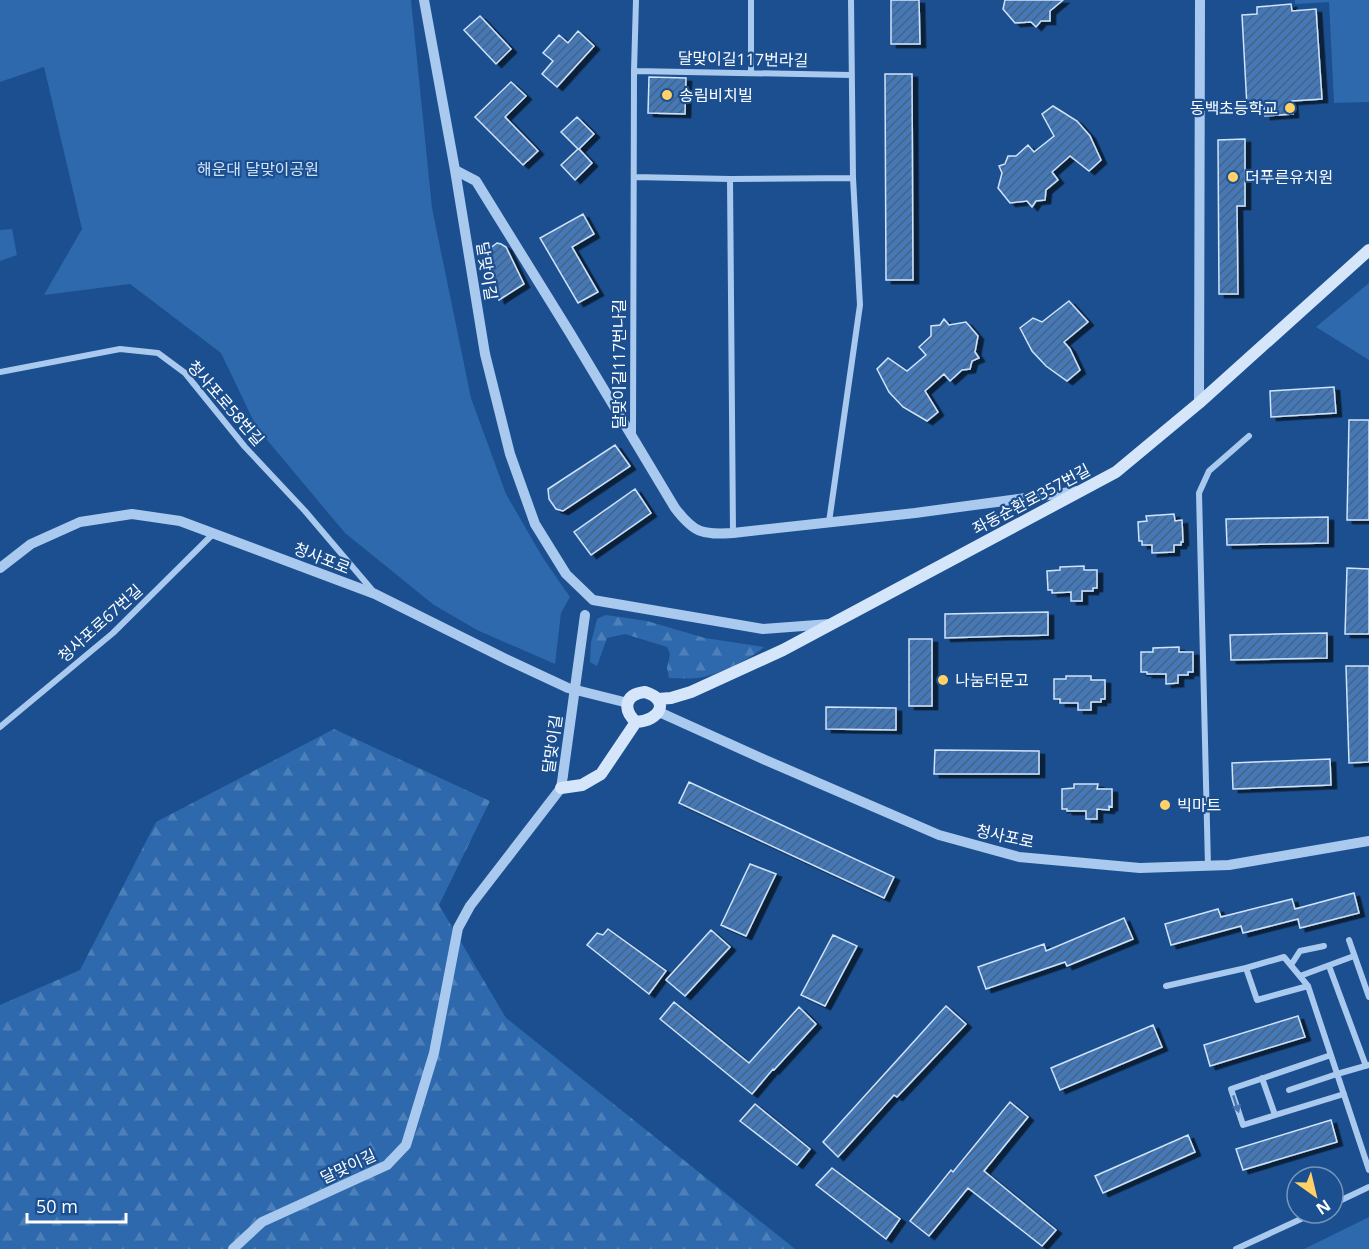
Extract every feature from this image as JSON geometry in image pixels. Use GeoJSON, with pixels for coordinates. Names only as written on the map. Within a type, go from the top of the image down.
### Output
{"type":"FeatureCollection","features":[{"type":"Feature","properties":{"kind":"main road","name":"좌동순환로357번길"},"geometry":{"type":"LineString","coordinates":[[658,706],[671,698],[691,692],[783,650],[834,624],[1116,472],[1199,403],[1369,250]]}},
{"type":"Feature","properties":{"kind":"main road"},"geometry":{"type":"LineString","coordinates":[[561,788],[582,785],[601,774],[636,722],[650,720],[658,706],[653,694],[637,693],[631,697],[628,710],[636,722]]}},
{"type":"Feature","properties":{"kind":"street","name":"달맞이길"},"geometry":{"type":"LineString","coordinates":[[233,1249],[262,1222],[387,1165],[406,1145],[434,1053],[458,928],[470,906],[561,788],[585,615],[593,600],[566,574],[535,524],[510,454],[485,354],[456,170],[424,0]]}},
{"type":"Feature","properties":{"kind":"street","name":"달맞이길117번나길"},"geometry":{"type":"LineString","coordinates":[[636,0],[633,437],[683,520],[697,530],[711,534],[915,513],[1080,491]]}},
{"type":"Feature","properties":{"kind":"street"},"geometry":{"type":"LineString","coordinates":[[751,73],[752,0]]}},
{"type":"Feature","properties":{"kind":"street"},"geometry":{"type":"LineString","coordinates":[[829,522],[860,305],[853,178],[851,0]]}},
{"type":"Feature","properties":{"kind":"street"},"geometry":{"type":"LineString","coordinates":[[1199,403],[1200,0]]}},
{"type":"Feature","properties":{"kind":"street","name":"달맞이길117번라길"},"geometry":{"type":"LineString","coordinates":[[634,71],[851,75]]}},
{"type":"Feature","properties":{"kind":"street","name":"달맞이길"},"geometry":{"type":"LineString","coordinates":[[456,170],[476,181],[633,437]]}},
{"type":"Feature","properties":{"kind":"street"},"geometry":{"type":"LineString","coordinates":[[634,177],[853,178]]}},
{"type":"Feature","properties":{"kind":"street"},"geometry":{"type":"LineString","coordinates":[[730,179],[733,532]]}},
{"type":"Feature","properties":{"kind":"street","name":"청사포로58번길"},"geometry":{"type":"LineString","coordinates":[[0,372],[120,349],[158,353],[185,373],[245,447],[375,594]]}},
{"type":"Feature","properties":{"kind":"street"},"geometry":{"type":"LineString","coordinates":[[1208,866],[1199,493],[1209,471],[1250,436]]}},
{"type":"Feature","properties":{"kind":"street","name":"청사포로"},"geometry":{"type":"LineString","coordinates":[[0,568],[31,544],[80,522],[132,514],[180,521],[375,594],[568,688],[628,703]]}},
{"type":"Feature","properties":{"kind":"street","name":"청사포로67번길"},"geometry":{"type":"LineString","coordinates":[[0,727],[113,633],[214,533]]}},
{"type":"Feature","properties":{"kind":"street"},"geometry":{"type":"LineString","coordinates":[[593,600],[763,629],[834,624]]}},
{"type":"Feature","properties":{"kind":"street","name":"청사포로"},"geometry":{"type":"LineString","coordinates":[[658,706],[763,759],[939,836],[1019,857],[1140,868],[1208,866],[1229,865],[1369,842]]}},
{"type":"Feature","properties":{"kind":"street"},"geometry":{"type":"LineString","coordinates":[[1349,940],[1369,997]]}},
{"type":"Feature","properties":{"kind":"street"},"geometry":{"type":"LineString","coordinates":[[1291,965],[1300,951],[1324,946]]}},
{"type":"Feature","properties":{"kind":"street"},"geometry":{"type":"LineString","coordinates":[[1300,976],[1354,956]]}},
{"type":"Feature","properties":{"kind":"street"},"geometry":{"type":"LineString","coordinates":[[1166,986],[1284,957],[1308,986],[1369,1170]]}},
{"type":"Feature","properties":{"kind":"street"},"geometry":{"type":"LineString","coordinates":[[1289,1090],[1367,1066],[1329,966]]}},
{"type":"Feature","properties":{"kind":"street"},"geometry":{"type":"LineString","coordinates":[[1246,968],[1257,1000],[1308,986]]}},
{"type":"Feature","properties":{"kind":"street"},"geometry":{"type":"LineString","coordinates":[[1331,1055],[1231,1089],[1243,1125],[1344,1094]]}},
{"type":"Feature","properties":{"kind":"street"},"geometry":{"type":"LineString","coordinates":[[1262,1078],[1275,1115]]}},
{"type":"Feature","properties":{"kind":"street"},"geometry":{"type":"LineString","coordinates":[[1362,1147],[1369,1144]]}},
{"type":"Feature","properties":{"kind":"street"},"geometry":{"type":"LineString","coordinates":[[1345,1198],[1369,1187]]}},
{"type":"Feature","properties":{"kind":"street"},"geometry":{"type":"LineString","coordinates":[[1236,1249],[1288,1225]]}},
{"type":"Feature","properties":{"kind":"green space","name":"해운대 달맞이공원"},"geometry":{"type":"Polygon","coordinates":[[[0,0],[411,0],[432,208],[471,398],[506,494],[543,558],[570,597],[561,613],[555,664],[477,630],[434,605],[345,533],[257,428],[221,353],[130,284],[44,295],[82,229],[44,67],[0,82],[0,0]]]}},
{"type":"Feature","properties":{"kind":"green space"},"geometry":{"type":"Polygon","coordinates":[[[1295,0],[1369,0],[1369,102],[1334,103],[1329,2],[1295,4],[1295,0]]]}},
{"type":"Feature","properties":{"kind":"green space"},"geometry":{"type":"Polygon","coordinates":[[[12,229],[17,255],[0,261],[0,230],[12,229]]]}},
{"type":"Feature","properties":{"kind":"green space"},"geometry":{"type":"Polygon","coordinates":[[[1369,283],[1369,360],[1316,327],[1369,283]]]}},
{"type":"Feature","properties":{"kind":"green space"},"geometry":{"type":"Polygon","coordinates":[[[606,615],[647,621],[705,638],[764,647],[743,661],[705,677],[669,678],[667,668],[670,654],[667,647],[625,634],[607,638],[597,666],[590,662],[591,643],[597,619],[606,615]]]}},
{"type":"Feature","properties":{"kind":"green space"},"geometry":{"type":"Polygon","coordinates":[[[334,729],[490,801],[439,905],[506,1018],[795,1249],[0,1249],[0,1005],[80,970],[156,822],[334,729]]]}},
{"type":"Feature","properties":{"kind":"green space"},"geometry":{"type":"Polygon","coordinates":[[[1369,1217],[1369,1249],[1304,1249],[1369,1217]]]}},
{"type":"Feature","properties":{"kind":"building"},"geometry":{"type":"Polygon","coordinates":[[[891,0],[919,0],[920,44],[891,44],[891,0]]]}},
{"type":"Feature","properties":{"kind":"building"},"geometry":{"type":"Polygon","coordinates":[[[1005,0],[1063,0],[1050,11],[1050,21],[1041,21],[1036,27],[1031,22],[1015,23],[1003,9],[1005,0]]]}},
{"type":"Feature","properties":{"kind":"building"},"geometry":{"type":"Polygon","coordinates":[[[1291,4],[1292,11],[1316,9],[1322,99],[1292,101],[1293,114],[1265,116],[1264,106],[1247,107],[1242,15],[1257,14],[1257,7],[1291,4]]]}},
{"type":"Feature","properties":{"kind":"building"},"geometry":{"type":"Polygon","coordinates":[[[480,16],[511,49],[496,64],[464,30],[480,16]]]}},
{"type":"Feature","properties":{"kind":"building"},"geometry":{"type":"Polygon","coordinates":[[[578,31],[594,46],[557,87],[542,74],[553,61],[543,53],[559,35],[568,43],[578,31]]]}},
{"type":"Feature","properties":{"kind":"building"},"geometry":{"type":"Polygon","coordinates":[[[885,74],[912,74],[913,280],[886,280],[885,74]]]}},
{"type":"Feature","properties":{"kind":"building","name":"송림비치빌"},"geometry":{"type":"Polygon","coordinates":[[[649,77],[686,78],[685,114],[648,113],[649,77]]]}},
{"type":"Feature","properties":{"kind":"building"},"geometry":{"type":"Polygon","coordinates":[[[511,82],[526,96],[505,117],[538,151],[523,165],[475,117],[511,82]]]}},
{"type":"Feature","properties":{"kind":"building"},"geometry":{"type":"Polygon","coordinates":[[[1053,106],[1077,121],[1090,136],[1101,160],[1089,171],[1070,156],[1052,172],[1058,180],[1046,190],[1045,200],[1036,201],[1032,207],[1027,201],[1010,203],[998,188],[1002,173],[999,166],[1005,164],[1008,156],[1016,156],[1028,145],[1034,152],[1054,136],[1042,114],[1053,106]]]}},
{"type":"Feature","properties":{"kind":"building"},"geometry":{"type":"Polygon","coordinates":[[[577,117],[594,134],[579,149],[592,163],[575,180],[561,165],[578,149],[561,132],[577,117]]]}},
{"type":"Feature","properties":{"kind":"building"},"geometry":{"type":"Polygon","coordinates":[[[1245,139],[1245,206],[1237,206],[1238,294],[1219,294],[1218,140],[1245,139]]]}},
{"type":"Feature","properties":{"kind":"building"},"geometry":{"type":"Polygon","coordinates":[[[583,214],[594,234],[572,247],[598,292],[578,303],[540,238],[583,214]]]}},
{"type":"Feature","properties":{"kind":"building"},"geometry":{"type":"Polygon","coordinates":[[[497,243],[506,247],[524,284],[499,300],[488,255],[489,249],[497,243]]]}},
{"type":"Feature","properties":{"kind":"building"},"geometry":{"type":"Polygon","coordinates":[[[1069,301],[1088,322],[1064,342],[1080,370],[1067,381],[1046,366],[1032,351],[1020,328],[1033,318],[1042,322],[1069,301]]]}},
{"type":"Feature","properties":{"kind":"building"},"geometry":{"type":"Polygon","coordinates":[[[944,319],[949,325],[966,322],[978,336],[975,352],[979,358],[972,361],[970,369],[962,370],[950,381],[944,374],[925,391],[938,412],[927,421],[903,407],[889,392],[877,369],[888,358],[907,371],[926,355],[919,347],[931,336],[931,326],[940,325],[944,319]]]}},
{"type":"Feature","properties":{"kind":"building"},"geometry":{"type":"Polygon","coordinates":[[[1334,387],[1336,413],[1271,417],[1270,391],[1334,387]]]}},
{"type":"Feature","properties":{"kind":"building"},"geometry":{"type":"Polygon","coordinates":[[[1349,420],[1369,420],[1369,520],[1347,520],[1349,420]]]}},
{"type":"Feature","properties":{"kind":"building"},"geometry":{"type":"Polygon","coordinates":[[[615,445],[630,466],[563,511],[556,509],[549,499],[548,489],[615,445]]]}},
{"type":"Feature","properties":{"kind":"building"},"geometry":{"type":"Polygon","coordinates":[[[635,489],[651,513],[591,555],[574,532],[635,489]]]}},
{"type":"Feature","properties":{"kind":"building"},"geometry":{"type":"Polygon","coordinates":[[[1174,514],[1175,521],[1182,520],[1183,542],[1181,545],[1174,545],[1174,552],[1152,553],[1152,545],[1142,545],[1142,541],[1139,541],[1138,522],[1147,521],[1146,516],[1174,514]]]}},
{"type":"Feature","properties":{"kind":"building"},"geometry":{"type":"Polygon","coordinates":[[[1328,517],[1328,543],[1227,545],[1226,519],[1328,517]]]}},
{"type":"Feature","properties":{"kind":"building"},"geometry":{"type":"Polygon","coordinates":[[[1084,566],[1084,570],[1097,570],[1097,588],[1093,588],[1093,591],[1082,591],[1082,601],[1071,601],[1071,592],[1052,593],[1052,590],[1048,590],[1047,571],[1060,570],[1060,567],[1084,566]]]}},
{"type":"Feature","properties":{"kind":"building"},"geometry":{"type":"Polygon","coordinates":[[[1347,568],[1369,569],[1369,634],[1345,634],[1347,568]]]}},
{"type":"Feature","properties":{"kind":"building"},"geometry":{"type":"Polygon","coordinates":[[[1048,612],[1048,635],[945,638],[945,614],[1048,612]]]}},
{"type":"Feature","properties":{"kind":"building"},"geometry":{"type":"Polygon","coordinates":[[[1327,633],[1327,658],[1231,660],[1230,635],[1327,633]]]}},
{"type":"Feature","properties":{"kind":"building"},"geometry":{"type":"Polygon","coordinates":[[[909,639],[932,639],[932,706],[909,706],[909,639]]]}},
{"type":"Feature","properties":{"kind":"building"},"geometry":{"type":"Polygon","coordinates":[[[1179,647],[1179,652],[1193,652],[1193,672],[1188,672],[1188,675],[1178,675],[1178,683],[1166,684],[1166,674],[1141,672],[1141,652],[1153,652],[1153,648],[1179,647]]]}},
{"type":"Feature","properties":{"kind":"building"},"geometry":{"type":"Polygon","coordinates":[[[1346,666],[1369,666],[1369,762],[1349,763],[1346,666]]]}},
{"type":"Feature","properties":{"kind":"building"},"geometry":{"type":"Polygon","coordinates":[[[1066,676],[1091,676],[1091,680],[1105,680],[1105,699],[1101,699],[1101,702],[1091,702],[1091,710],[1078,710],[1078,703],[1060,703],[1060,699],[1054,699],[1054,679],[1066,679],[1066,676]]]}},
{"type":"Feature","properties":{"kind":"building"},"geometry":{"type":"Polygon","coordinates":[[[826,707],[896,708],[896,730],[826,729],[826,707]]]}},
{"type":"Feature","properties":{"kind":"building"},"geometry":{"type":"Polygon","coordinates":[[[935,750],[1039,751],[1039,774],[934,774],[935,750]]]}},
{"type":"Feature","properties":{"kind":"building"},"geometry":{"type":"Polygon","coordinates":[[[1330,759],[1331,785],[1233,789],[1232,763],[1330,759]]]}},
{"type":"Feature","properties":{"kind":"building"},"geometry":{"type":"Polygon","coordinates":[[[689,782],[894,877],[884,898],[679,803],[689,782]]]}},
{"type":"Feature","properties":{"kind":"building"},"geometry":{"type":"Polygon","coordinates":[[[1074,784],[1098,784],[1097,789],[1112,789],[1112,807],[1109,806],[1109,810],[1097,809],[1097,819],[1086,819],[1086,811],[1062,809],[1062,789],[1074,788],[1074,784]]]}},
{"type":"Feature","properties":{"kind":"building"},"geometry":{"type":"Polygon","coordinates":[[[750,864],[776,874],[746,936],[721,925],[750,864]]]}},
{"type":"Feature","properties":{"kind":"building"},"geometry":{"type":"Polygon","coordinates":[[[1354,893],[1359,913],[1300,928],[1298,919],[1243,933],[1241,926],[1171,945],[1165,924],[1218,909],[1221,917],[1292,899],[1295,909],[1354,893]]]}},
{"type":"Feature","properties":{"kind":"building"},"geometry":{"type":"Polygon","coordinates":[[[1124,918],[1133,939],[1067,966],[1065,962],[986,989],[978,967],[1044,944],[1046,951],[1124,918]]]}},
{"type":"Feature","properties":{"kind":"building"},"geometry":{"type":"Polygon","coordinates":[[[608,929],[666,971],[649,994],[587,945],[597,933],[603,935],[608,929]]]}},
{"type":"Feature","properties":{"kind":"building"},"geometry":{"type":"Polygon","coordinates":[[[711,930],[730,947],[685,996],[666,980],[711,930]]]}},
{"type":"Feature","properties":{"kind":"building"},"geometry":{"type":"Polygon","coordinates":[[[833,935],[857,946],[825,1006],[801,995],[833,935]]]}},
{"type":"Feature","properties":{"kind":"building"},"geometry":{"type":"Polygon","coordinates":[[[674,1002],[749,1063],[799,1007],[816,1024],[752,1094],[660,1019],[674,1002]]]}},
{"type":"Feature","properties":{"kind":"building"},"geometry":{"type":"Polygon","coordinates":[[[946,1006],[966,1024],[897,1097],[894,1095],[838,1157],[823,1142],[946,1006]]]}},
{"type":"Feature","properties":{"kind":"building"},"geometry":{"type":"Polygon","coordinates":[[[1298,1016],[1305,1037],[1210,1066],[1204,1045],[1298,1016]]]}},
{"type":"Feature","properties":{"kind":"building"},"geometry":{"type":"Polygon","coordinates":[[[1153,1025],[1162,1047],[1060,1090],[1051,1068],[1153,1025]]]}},
{"type":"Feature","properties":{"kind":"building"},"geometry":{"type":"Polygon","coordinates":[[[1010,1102],[1028,1117],[984,1171],[1056,1230],[1042,1246],[968,1188],[929,1236],[910,1221],[1010,1102]]]}},
{"type":"Feature","properties":{"kind":"building"},"geometry":{"type":"Polygon","coordinates":[[[755,1104],[810,1149],[797,1165],[740,1121],[755,1104]]]}},
{"type":"Feature","properties":{"kind":"building"},"geometry":{"type":"Polygon","coordinates":[[[1331,1120],[1337,1142],[1243,1170],[1236,1149],[1331,1120]]]}},
{"type":"Feature","properties":{"kind":"building"},"geometry":{"type":"Polygon","coordinates":[[[1188,1135],[1195,1152],[1103,1193],[1095,1176],[1188,1135]]]}},
{"type":"Feature","properties":{"kind":"building"},"geometry":{"type":"Polygon","coordinates":[[[832,1168],[900,1219],[886,1239],[816,1185],[832,1168]]]}},
{"type":"Feature","properties":{"kind":"place","name":"송림비치빌"},"geometry":{"type":"Point","coordinates":[667,95]}},
{"type":"Feature","properties":{"kind":"place","name":"동백초등학교"},"geometry":{"type":"Point","coordinates":[1290,108]}},
{"type":"Feature","properties":{"kind":"place","name":"더푸른유치원"},"geometry":{"type":"Point","coordinates":[1233,177]}},
{"type":"Feature","properties":{"kind":"place","name":"나눔터문고"},"geometry":{"type":"Point","coordinates":[943,680]}},
{"type":"Feature","properties":{"kind":"place","name":"빅마트"},"geometry":{"type":"Point","coordinates":[1165,805]}}]}
